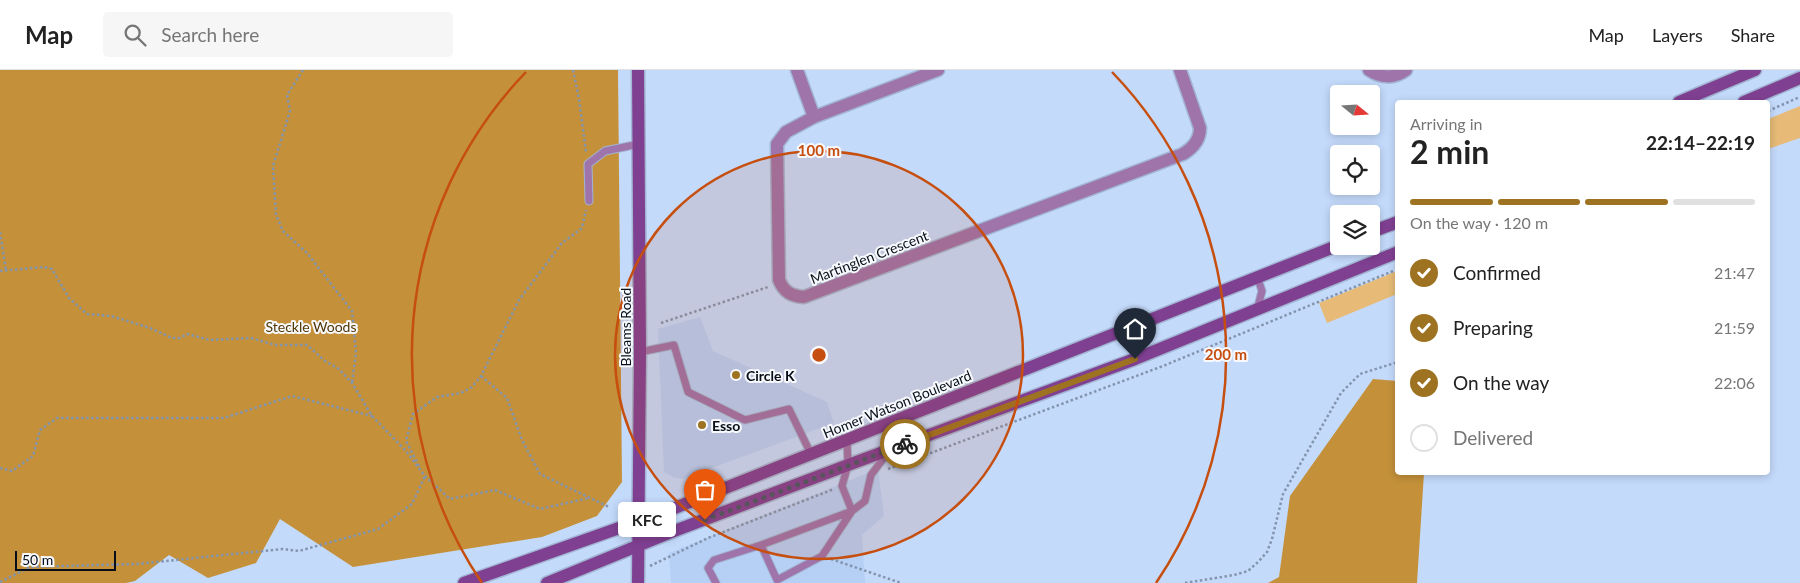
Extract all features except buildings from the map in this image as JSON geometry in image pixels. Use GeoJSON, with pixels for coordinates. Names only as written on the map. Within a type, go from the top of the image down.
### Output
{"type":"FeatureCollection","features":[{"type":"Feature","properties":{"kind":"main road","name":"Bleams Road"},"geometry":{"type":"LineString","coordinates":[[638,70],[640,352],[638,583]]}},
{"type":"Feature","properties":{"kind":"main road"},"geometry":{"type":"LineString","coordinates":[[1684,100],[1755,70]]}},
{"type":"Feature","properties":{"kind":"main road"},"geometry":{"type":"LineString","coordinates":[[1749,100],[1800,78]]}},
{"type":"Feature","properties":{"kind":"main road"},"geometry":{"type":"LineString","coordinates":[[1380,229],[1395,223]]}},
{"type":"Feature","properties":{"kind":"main road","name":"Homer Watson Boulevard"},"geometry":{"type":"LineString","coordinates":[[464,583],[667,511],[1330,247]]}},
{"type":"Feature","properties":{"kind":"main road"},"geometry":{"type":"LineString","coordinates":[[547,583],[848,465],[1135,359],[1395,253]]}},
{"type":"Feature","properties":{"kind":"street"},"geometry":{"type":"LineString","coordinates":[[797,70],[814,117]]}},
{"type":"Feature","properties":{"kind":"street","name":"Martinglen Crescent"},"geometry":{"type":"LineString","coordinates":[[938,70],[814,117],[786,132],[777,144],[778,280],[787,292],[804,298],[1183,154],[1192,148],[1200,135],[1200,128],[1180,70]]}},
{"type":"Feature","properties":{"kind":"street"},"geometry":{"type":"LineString","coordinates":[[1369,70],[1380,76],[1390,77],[1406,70]]}},
{"type":"Feature","properties":{"kind":"lane"},"geometry":{"type":"LineString","coordinates":[[589,201],[588,164],[605,151],[639,144]]}},
{"type":"Feature","properties":{"kind":"lane"},"geometry":{"type":"LineString","coordinates":[[1256,276],[1262,291],[1257,310]]}},
{"type":"Feature","properties":{"kind":"lane"},"geometry":{"type":"LineString","coordinates":[[640,352],[674,345],[688,392],[744,420],[789,409],[811,454]]}},
{"type":"Feature","properties":{"kind":"lane"},"geometry":{"type":"LineString","coordinates":[[847,440],[848,465],[842,486],[852,511]]}},
{"type":"Feature","properties":{"kind":"lane"},"geometry":{"type":"LineString","coordinates":[[716,583],[708,568],[714,560],[761,545],[852,511],[865,501],[871,476],[890,450]]}},
{"type":"Feature","properties":{"kind":"lane"},"geometry":{"type":"LineString","coordinates":[[761,545],[776,582],[822,556],[852,511]]}},
{"type":"Feature","properties":{"kind":"path"},"geometry":{"type":"LineString","coordinates":[[303,70],[287,95],[290,111],[273,166],[276,216],[283,231],[307,253],[352,311],[356,353],[352,383]]}},
{"type":"Feature","properties":{"kind":"path"},"geometry":{"type":"LineString","coordinates":[[573,70],[588,164]]}},
{"type":"Feature","properties":{"kind":"path"},"geometry":{"type":"LineString","coordinates":[[1770,110],[1800,97]]}},
{"type":"Feature","properties":{"kind":"path"},"geometry":{"type":"LineString","coordinates":[[425,476],[406,441],[413,414],[437,397],[461,393],[472,387],[481,376],[519,300],[562,243],[582,228],[589,201]]}},
{"type":"Feature","properties":{"kind":"path"},"geometry":{"type":"LineString","coordinates":[[0,232],[6,271]]}},
{"type":"Feature","properties":{"kind":"path"},"geometry":{"type":"LineString","coordinates":[[0,271],[44,267],[52,270],[69,298],[87,314],[111,316],[150,328],[172,338],[180,338],[187,334],[210,340],[251,338],[275,345],[307,345],[325,361],[339,369],[352,383],[372,416],[406,451],[425,476],[450,499],[495,490],[540,510],[589,498]]}},
{"type":"Feature","properties":{"kind":"path"},"geometry":{"type":"LineString","coordinates":[[883,471],[1163,366],[1395,270]]}},
{"type":"Feature","properties":{"kind":"path"},"geometry":{"type":"LineString","coordinates":[[661,323],[772,286]]}},
{"type":"Feature","properties":{"kind":"path"},"geometry":{"type":"LineString","coordinates":[[1185,583],[1234,575],[1248,571],[1259,562],[1267,552],[1272,539],[1283,494],[1341,393],[1360,374],[1395,363]]}},
{"type":"Feature","properties":{"kind":"path"},"geometry":{"type":"LineString","coordinates":[[481,376],[507,398],[522,440],[540,474],[609,507]]}},
{"type":"Feature","properties":{"kind":"path"},"geometry":{"type":"LineString","coordinates":[[0,468],[12,472],[33,456],[40,430],[57,418],[224,418],[292,396],[372,416]]}},
{"type":"Feature","properties":{"kind":"path"},"geometry":{"type":"LineString","coordinates":[[0,582],[30,567],[136,564],[283,549],[299,551],[378,529],[412,504],[425,476]]}},
{"type":"Feature","properties":{"kind":"path"},"geometry":{"type":"LineString","coordinates":[[660,560],[708,538],[832,489]]}},
{"type":"Feature","properties":{"kind":"path"},"geometry":{"type":"LineString","coordinates":[[822,556],[901,583]]}},
{"type":"Feature","properties":{"kind":"shaded area"},"geometry":{"type":"Polygon","coordinates":[[[1800,106],[1800,138],[1770,148],[1770,118],[1800,106]]]}},
{"type":"Feature","properties":{"kind":"shaded area"},"geometry":{"type":"Polygon","coordinates":[[[1395,272],[1395,295],[1327,323],[1319,303],[1395,272]]]}},
{"type":"Feature","properties":{"kind":"shaded area"},"geometry":{"type":"Polygon","coordinates":[[[700,317],[713,351],[827,402],[834,423],[682,479],[664,472],[658,329],[700,317]]]}},
{"type":"Feature","properties":{"kind":"shaded area"},"geometry":{"type":"Polygon","coordinates":[[[878,469],[884,516],[862,535],[865,583],[671,583],[669,553],[878,469]]]}},
{"type":"Feature","properties":{"kind":"green space","name":"Steckle Woods"},"geometry":{"type":"Polygon","coordinates":[[[0,70],[618,70],[622,482],[597,516],[542,537],[353,567],[280,519],[256,563],[208,578],[169,555],[135,581],[126,583],[0,583],[0,70]]]}},
{"type":"Feature","properties":{"kind":"green space"},"geometry":{"type":"Polygon","coordinates":[[[1373,379],[1395,381],[1395,475],[1424,475],[1417,583],[1268,583],[1279,577],[1290,496],[1373,379]]]}},
{"type":"Feature","properties":{"kind":"way so far"},"geometry":{"type":"LineString","coordinates":[[705,520],[905,444]]}},
{"type":"Feature","properties":{"kind":"place","name":"Circle K"},"geometry":{"type":"Point","coordinates":[736,375]}},
{"type":"Feature","properties":{"kind":"place","name":"Esso"},"geometry":{"type":"Point","coordinates":[702,425]}},
{"type":"Feature","properties":{"kind":"place","name":"KFC"},"geometry":{"type":"Point","coordinates":[705,520]}},
{"type":"Feature","properties":{"kind":"route"},"geometry":{"type":"LineString","coordinates":[[905,444],[1135,359]]}}]}
